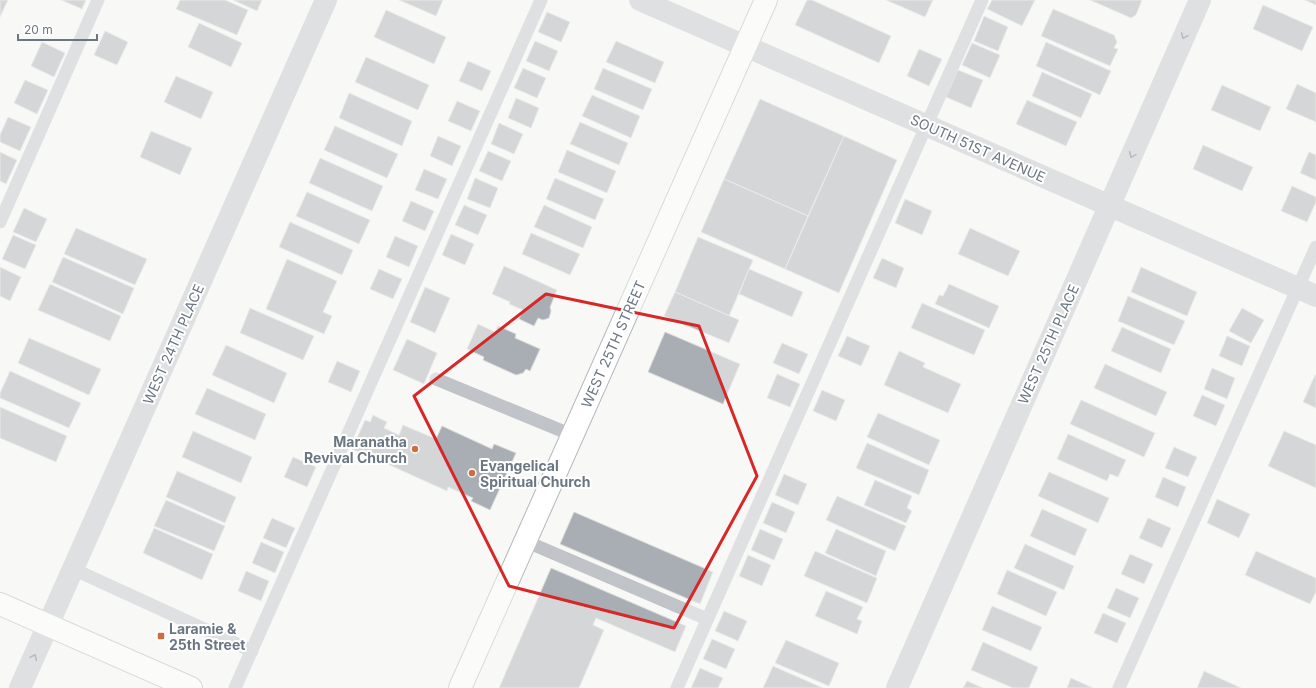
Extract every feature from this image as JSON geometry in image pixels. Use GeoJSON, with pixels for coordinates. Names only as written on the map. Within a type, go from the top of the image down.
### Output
{"type":"FeatureCollection","features":[{"type":"Feature","properties":{"kind":"street","name":"WEST 24TH PLACE"},"geometry":{"type":"LineString","coordinates":[[20,688],[326,0]]}},
{"type":"Feature","properties":{"kind":"street","name":"SOUTH 51ST AVENUE"},"geometry":{"type":"LineString","coordinates":[[640,0],[1307,292]]}},
{"type":"Feature","properties":{"kind":"street","name":"WEST 25TH STREET"},"geometry":{"type":"LineString","coordinates":[[460,688],[766,0]]}},
{"type":"Feature","properties":{"kind":"street","name":"WEST 25TH PLACE"},"geometry":{"type":"LineString","coordinates":[[897,688],[1200,0]]}},
{"type":"Feature","properties":{"kind":"street"},"geometry":{"type":"LineString","coordinates":[[0,604],[191,688]]}},
{"type":"Feature","properties":{"kind":"lane"},"geometry":{"type":"LineString","coordinates":[[0,222],[98,0]]}},
{"type":"Feature","properties":{"kind":"lane"},"geometry":{"type":"LineString","coordinates":[[235,688],[540,0]]}},
{"type":"Feature","properties":{"kind":"lane"},"geometry":{"type":"LineString","coordinates":[[677,688],[982,0]]}},
{"type":"Feature","properties":{"kind":"lane"},"geometry":{"type":"LineString","coordinates":[[1119,688],[1307,292],[1316,247]]}},
{"type":"Feature","properties":{"kind":"lane"},"geometry":{"type":"LineString","coordinates":[[436,379],[572,435]]}},
{"type":"Feature","properties":{"kind":"lane"},"geometry":{"type":"LineString","coordinates":[[525,540],[708,619]]}},
{"type":"Feature","properties":{"kind":"lane"},"geometry":{"type":"LineString","coordinates":[[72,569],[252,651]]}},
{"type":"Feature","properties":{"kind":"highlighted area"},"geometry":{"type":"Polygon","coordinates":[[[546,294],[699,326],[757,476],[674,628],[509,586],[414,396],[546,294]]]}},
{"type":"Feature","properties":{"kind":"building"},"geometry":{"type":"Polygon","coordinates":[[[0,0],[8,0],[0,17],[0,0]]]}},
{"type":"Feature","properties":{"kind":"building"},"geometry":{"type":"Polygon","coordinates":[[[61,0],[86,0],[82,9],[61,0]]]}},
{"type":"Feature","properties":{"kind":"building"},"geometry":{"type":"Polygon","coordinates":[[[180,0],[225,0],[248,10],[237,35],[176,9],[180,0]]]}},
{"type":"Feature","properties":{"kind":"building"},"geometry":{"type":"Polygon","coordinates":[[[233,0],[262,0],[257,11],[233,0]]]}},
{"type":"Feature","properties":{"kind":"building"},"geometry":{"type":"Polygon","coordinates":[[[399,0],[443,0],[436,16],[399,0]]]}},
{"type":"Feature","properties":{"kind":"building"},"geometry":{"type":"Polygon","coordinates":[[[807,0],[812,0],[891,36],[879,63],[795,25],[807,0]]]}},
{"type":"Feature","properties":{"kind":"building"},"geometry":{"type":"Polygon","coordinates":[[[886,0],[933,0],[925,17],[886,0]]]}},
{"type":"Feature","properties":{"kind":"building"},"geometry":{"type":"Polygon","coordinates":[[[992,0],[1035,0],[1022,26],[987,9],[992,0]]]}},
{"type":"Feature","properties":{"kind":"building"},"geometry":{"type":"Polygon","coordinates":[[[1090,0],[1142,0],[1136,15],[1131,18],[1090,0]]]}},
{"type":"Feature","properties":{"kind":"building"},"geometry":{"type":"Polygon","coordinates":[[[1305,0],[1316,0],[1316,5],[1305,0]]]}},
{"type":"Feature","properties":{"kind":"building"},"geometry":{"type":"Polygon","coordinates":[[[1263,5],[1313,27],[1302,51],[1253,29],[1263,5]]]}},
{"type":"Feature","properties":{"kind":"building"},"geometry":{"type":"Polygon","coordinates":[[[1053,9],[1114,35],[1117,42],[1114,48],[1118,49],[1110,66],[1041,36],[1053,9]]]}},
{"type":"Feature","properties":{"kind":"building"},"geometry":{"type":"Polygon","coordinates":[[[386,10],[446,37],[434,64],[374,37],[386,10]]]}},
{"type":"Feature","properties":{"kind":"building"},"geometry":{"type":"Polygon","coordinates":[[[547,12],[570,22],[561,42],[538,32],[547,12]]]}},
{"type":"Feature","properties":{"kind":"building"},"geometry":{"type":"Polygon","coordinates":[[[984,16],[1008,27],[998,51],[974,41],[984,16]]]}},
{"type":"Feature","properties":{"kind":"building"},"geometry":{"type":"Polygon","coordinates":[[[199,23],[242,43],[231,67],[188,47],[199,23]]]}},
{"type":"Feature","properties":{"kind":"building"},"geometry":{"type":"Polygon","coordinates":[[[105,31],[128,42],[117,65],[94,55],[105,31]]]}},
{"type":"Feature","properties":{"kind":"building"},"geometry":{"type":"Polygon","coordinates":[[[535,41],[558,51],[549,71],[526,61],[535,41]]]}},
{"type":"Feature","properties":{"kind":"building"},"geometry":{"type":"Polygon","coordinates":[[[616,41],[664,62],[655,83],[606,62],[616,41]]]}},
{"type":"Feature","properties":{"kind":"building"},"geometry":{"type":"Polygon","coordinates":[[[42,42],[65,53],[54,77],[31,66],[42,42]]]}},
{"type":"Feature","properties":{"kind":"building"},"geometry":{"type":"Polygon","coordinates":[[[1046,42],[1111,71],[1100,95],[1036,66],[1046,42]]]}},
{"type":"Feature","properties":{"kind":"building"},"geometry":{"type":"Polygon","coordinates":[[[972,43],[1000,55],[990,78],[962,65],[972,43]]]}},
{"type":"Feature","properties":{"kind":"building"},"geometry":{"type":"Polygon","coordinates":[[[919,49],[942,59],[929,86],[907,76],[919,49]]]}},
{"type":"Feature","properties":{"kind":"building"},"geometry":{"type":"Polygon","coordinates":[[[366,57],[429,85],[418,110],[355,82],[366,57]]]}},
{"type":"Feature","properties":{"kind":"building"},"geometry":{"type":"Polygon","coordinates":[[[468,61],[491,71],[482,91],[459,81],[468,61]]]}},
{"type":"Feature","properties":{"kind":"building"},"geometry":{"type":"Polygon","coordinates":[[[523,68],[546,78],[537,98],[514,88],[523,68]]]}},
{"type":"Feature","properties":{"kind":"building"},"geometry":{"type":"Polygon","coordinates":[[[603,68],[652,89],[643,110],[594,89],[603,68]]]}},
{"type":"Feature","properties":{"kind":"building"},"geometry":{"type":"Polygon","coordinates":[[[958,70],[983,80],[971,108],[946,97],[958,70]]]}},
{"type":"Feature","properties":{"kind":"building"},"geometry":{"type":"Polygon","coordinates":[[[1042,72],[1092,94],[1081,118],[1032,96],[1042,72]]]}},
{"type":"Feature","properties":{"kind":"building"},"geometry":{"type":"Polygon","coordinates":[[[176,76],[213,92],[201,119],[164,102],[176,76]]]}},
{"type":"Feature","properties":{"kind":"building"},"geometry":{"type":"Polygon","coordinates":[[[25,80],[48,90],[37,114],[14,103],[25,80]]]}},
{"type":"Feature","properties":{"kind":"building"},"geometry":{"type":"Polygon","coordinates":[[[1297,84],[1316,93],[1316,122],[1286,109],[1297,84]]]}},
{"type":"Feature","properties":{"kind":"building"},"geometry":{"type":"Polygon","coordinates":[[[1222,85],[1271,107],[1260,131],[1211,110],[1222,85]]]}},
{"type":"Feature","properties":{"kind":"building"},"geometry":{"type":"Polygon","coordinates":[[[349,93],[412,121],[402,146],[339,118],[349,93]]]}},
{"type":"Feature","properties":{"kind":"building"},"geometry":{"type":"Polygon","coordinates":[[[592,95],[640,116],[631,138],[582,116],[592,95]]]}},
{"type":"Feature","properties":{"kind":"building"},"geometry":{"type":"Polygon","coordinates":[[[516,98],[539,108],[531,128],[508,118],[516,98]]]}},
{"type":"Feature","properties":{"kind":"building"},"geometry":{"type":"Polygon","coordinates":[[[760,99],[844,136],[808,216],[724,179],[760,99]]]}},
{"type":"Feature","properties":{"kind":"building"},"geometry":{"type":"Polygon","coordinates":[[[1027,100],[1077,122],[1066,146],[1016,124],[1027,100]]]}},
{"type":"Feature","properties":{"kind":"building"},"geometry":{"type":"Polygon","coordinates":[[[457,101],[480,111],[471,131],[448,121],[457,101]]]}},
{"type":"Feature","properties":{"kind":"building"},"geometry":{"type":"Polygon","coordinates":[[[8,117],[31,127],[20,151],[0,142],[0,135],[8,117]]]}},
{"type":"Feature","properties":{"kind":"building"},"geometry":{"type":"Polygon","coordinates":[[[580,122],[628,143],[619,165],[570,144],[580,122]]]}},
{"type":"Feature","properties":{"kind":"building"},"geometry":{"type":"Polygon","coordinates":[[[499,123],[523,134],[514,154],[491,144],[499,123]]]}},
{"type":"Feature","properties":{"kind":"building"},"geometry":{"type":"Polygon","coordinates":[[[335,126],[398,154],[387,178],[324,150],[335,126]]]}},
{"type":"Feature","properties":{"kind":"building"},"geometry":{"type":"Polygon","coordinates":[[[151,131],[192,148],[180,175],[140,157],[151,131]]]}},
{"type":"Feature","properties":{"kind":"building"},"geometry":{"type":"Polygon","coordinates":[[[438,136],[461,146],[452,166],[430,156],[438,136]]]}},
{"type":"Feature","properties":{"kind":"building"},"geometry":{"type":"Polygon","coordinates":[[[844,136],[897,160],[839,293],[785,269],[844,136]]]}},
{"type":"Feature","properties":{"kind":"building"},"geometry":{"type":"Polygon","coordinates":[[[1203,145],[1253,167],[1242,191],[1193,169],[1203,145]]]}},
{"type":"Feature","properties":{"kind":"building"},"geometry":{"type":"Polygon","coordinates":[[[567,150],[616,171],[607,193],[558,172],[567,150]]]}},
{"type":"Feature","properties":{"kind":"building"},"geometry":{"type":"Polygon","coordinates":[[[488,151],[511,161],[502,181],[479,171],[488,151]]]}},
{"type":"Feature","properties":{"kind":"building"},"geometry":{"type":"Polygon","coordinates":[[[0,152],[17,160],[6,184],[0,181],[0,152]]]}},
{"type":"Feature","properties":{"kind":"building"},"geometry":{"type":"Polygon","coordinates":[[[1309,152],[1316,155],[1316,180],[1300,173],[1309,152]]]}},
{"type":"Feature","properties":{"kind":"building"},"geometry":{"type":"Polygon","coordinates":[[[320,158],[383,186],[372,211],[309,183],[320,158]]]}},
{"type":"Feature","properties":{"kind":"building"},"geometry":{"type":"Polygon","coordinates":[[[424,169],[447,179],[438,199],[415,190],[424,169]]]}},
{"type":"Feature","properties":{"kind":"building"},"geometry":{"type":"Polygon","coordinates":[[[475,178],[498,188],[490,208],[467,199],[475,178]]]}},
{"type":"Feature","properties":{"kind":"building"},"geometry":{"type":"Polygon","coordinates":[[[555,178],[604,199],[595,220],[546,199],[555,178]]]}},
{"type":"Feature","properties":{"kind":"building"},"geometry":{"type":"Polygon","coordinates":[[[724,179],[808,216],[785,269],[701,232],[724,179]]]}},
{"type":"Feature","properties":{"kind":"building"},"geometry":{"type":"Polygon","coordinates":[[[1292,186],[1316,197],[1316,202],[1307,222],[1281,211],[1292,186]]]}},
{"type":"Feature","properties":{"kind":"building"},"geometry":{"type":"Polygon","coordinates":[[[307,192],[370,220],[359,244],[296,216],[307,192]]]}},
{"type":"Feature","properties":{"kind":"building"},"geometry":{"type":"Polygon","coordinates":[[[905,199],[932,211],[922,235],[895,223],[905,199]]]}},
{"type":"Feature","properties":{"kind":"building"},"geometry":{"type":"Polygon","coordinates":[[[411,201],[434,211],[425,231],[402,221],[411,201]]]}},
{"type":"Feature","properties":{"kind":"building"},"geometry":{"type":"Polygon","coordinates":[[[464,205],[487,215],[478,235],[455,225],[464,205]]]}},
{"type":"Feature","properties":{"kind":"building"},"geometry":{"type":"Polygon","coordinates":[[[544,205],[592,227],[583,248],[534,227],[544,205]]]}},
{"type":"Feature","properties":{"kind":"building"},"geometry":{"type":"Polygon","coordinates":[[[24,208],[47,219],[36,242],[13,232],[24,208]]]}},
{"type":"Feature","properties":{"kind":"building"},"geometry":{"type":"Polygon","coordinates":[[[290,222],[353,250],[342,275],[279,247],[290,222]]]}},
{"type":"Feature","properties":{"kind":"building"},"geometry":{"type":"Polygon","coordinates":[[[76,228],[147,259],[135,285],[64,254],[76,228]]]}},
{"type":"Feature","properties":{"kind":"building"},"geometry":{"type":"Polygon","coordinates":[[[970,228],[1020,251],[1008,276],[958,254],[970,228]]]}},
{"type":"Feature","properties":{"kind":"building"},"geometry":{"type":"Polygon","coordinates":[[[531,233],[580,254],[570,275],[522,254],[531,233]]]}},
{"type":"Feature","properties":{"kind":"building"},"geometry":{"type":"Polygon","coordinates":[[[451,234],[474,244],[465,265],[442,255],[451,234]]]}},
{"type":"Feature","properties":{"kind":"building"},"geometry":{"type":"Polygon","coordinates":[[[13,235],[36,245],[25,269],[2,259],[13,235]]]}},
{"type":"Feature","properties":{"kind":"building"},"geometry":{"type":"Polygon","coordinates":[[[395,236],[418,246],[409,267],[386,257],[395,236]]]}},
{"type":"Feature","properties":{"kind":"building"},"geometry":{"type":"Polygon","coordinates":[[[698,237],[753,260],[729,316],[675,292],[698,237]]]}},
{"type":"Feature","properties":{"kind":"building"},"geometry":{"type":"Polygon","coordinates":[[[63,257],[134,288],[123,314],[52,282],[63,257]]]}},
{"type":"Feature","properties":{"kind":"building"},"geometry":{"type":"Polygon","coordinates":[[[882,258],[904,268],[896,288],[873,278],[882,258]]]}},
{"type":"Feature","properties":{"kind":"building"},"geometry":{"type":"Polygon","coordinates":[[[287,259],[337,281],[323,312],[332,316],[324,334],[266,309],[287,259]]]}},
{"type":"Feature","properties":{"kind":"building"},"geometry":{"type":"Polygon","coordinates":[[[504,266],[557,290],[550,307],[551,311],[549,318],[543,320],[538,318],[534,326],[519,319],[523,310],[492,294],[504,266]]]}},
{"type":"Feature","properties":{"kind":"building"},"geometry":{"type":"Polygon","coordinates":[[[0,267],[21,277],[10,301],[0,296],[0,267]]]}},
{"type":"Feature","properties":{"kind":"building"},"geometry":{"type":"Polygon","coordinates":[[[1141,267],[1197,292],[1187,316],[1131,292],[1141,267]]]}},
{"type":"Feature","properties":{"kind":"building"},"geometry":{"type":"Polygon","coordinates":[[[379,269],[402,279],[393,299],[370,289],[379,269]]]}},
{"type":"Feature","properties":{"kind":"building"},"geometry":{"type":"Polygon","coordinates":[[[749,269],[803,292],[792,317],[739,294],[749,269]]]}},
{"type":"Feature","properties":{"kind":"building"},"geometry":{"type":"Polygon","coordinates":[[[50,284],[121,316],[110,341],[38,310],[50,284]]]}},
{"type":"Feature","properties":{"kind":"building"},"geometry":{"type":"Polygon","coordinates":[[[949,284],[999,306],[989,328],[935,304],[939,295],[943,296],[949,284]]]}},
{"type":"Feature","properties":{"kind":"building"},"geometry":{"type":"Polygon","coordinates":[[[425,287],[450,298],[435,333],[410,322],[425,287]]]}},
{"type":"Feature","properties":{"kind":"building"},"geometry":{"type":"Polygon","coordinates":[[[675,292],[739,320],[729,343],[664,316],[675,292]]]}},
{"type":"Feature","properties":{"kind":"building"},"geometry":{"type":"Polygon","coordinates":[[[1128,296],[1185,321],[1174,345],[1118,321],[1128,296]]]}},
{"type":"Feature","properties":{"kind":"building"},"geometry":{"type":"Polygon","coordinates":[[[922,303],[985,330],[974,355],[911,328],[922,303]]]}},
{"type":"Feature","properties":{"kind":"building"},"geometry":{"type":"Polygon","coordinates":[[[250,308],[314,336],[303,360],[240,333],[250,308]]]}},
{"type":"Feature","properties":{"kind":"building"},"geometry":{"type":"Polygon","coordinates":[[[1242,308],[1264,320],[1251,343],[1229,331],[1242,308]]]}},
{"type":"Feature","properties":{"kind":"building"},"geometry":{"type":"Polygon","coordinates":[[[478,324],[495,332],[498,326],[516,334],[515,338],[540,349],[530,371],[526,369],[523,373],[516,375],[483,360],[484,357],[467,349],[478,324]]]}},
{"type":"Feature","properties":{"kind":"building"},"geometry":{"type":"Polygon","coordinates":[[[1122,327],[1171,349],[1161,373],[1111,351],[1122,327]]]}},
{"type":"Feature","properties":{"kind":"building"},"geometry":{"type":"Polygon","coordinates":[[[665,332],[740,364],[723,404],[648,372],[665,332]]]}},
{"type":"Feature","properties":{"kind":"building"},"geometry":{"type":"Polygon","coordinates":[[[847,336],[870,346],[861,366],[838,356],[847,336]]]}},
{"type":"Feature","properties":{"kind":"building"},"geometry":{"type":"Polygon","coordinates":[[[1227,336],[1250,346],[1242,366],[1219,356],[1227,336]]]}},
{"type":"Feature","properties":{"kind":"building"},"geometry":{"type":"Polygon","coordinates":[[[29,338],[101,369],[89,395],[18,363],[29,338]]]}},
{"type":"Feature","properties":{"kind":"building"},"geometry":{"type":"Polygon","coordinates":[[[407,339],[437,353],[424,384],[393,370],[407,339]]]}},
{"type":"Feature","properties":{"kind":"building"},"geometry":{"type":"Polygon","coordinates":[[[782,343],[808,354],[799,374],[773,363],[782,343]]]}},
{"type":"Feature","properties":{"kind":"building"},"geometry":{"type":"Polygon","coordinates":[[[226,345],[287,373],[274,403],[212,375],[226,345]]]}},
{"type":"Feature","properties":{"kind":"building"},"geometry":{"type":"Polygon","coordinates":[[[899,351],[925,363],[923,367],[961,384],[948,413],[884,385],[899,351]]]}},
{"type":"Feature","properties":{"kind":"building"},"geometry":{"type":"Polygon","coordinates":[[[337,361],[360,371],[351,392],[328,382],[337,361]]]}},
{"type":"Feature","properties":{"kind":"building"},"geometry":{"type":"Polygon","coordinates":[[[1105,364],[1167,392],[1156,416],[1094,388],[1105,364]]]}},
{"type":"Feature","properties":{"kind":"building"},"geometry":{"type":"Polygon","coordinates":[[[1212,368],[1235,378],[1227,399],[1204,389],[1212,368]]]}},
{"type":"Feature","properties":{"kind":"building"},"geometry":{"type":"Polygon","coordinates":[[[10,371],[81,403],[69,428],[0,398],[0,393],[10,371]]]}},
{"type":"Feature","properties":{"kind":"building"},"geometry":{"type":"Polygon","coordinates":[[[777,374],[800,384],[790,407],[767,398],[777,374]]]}},
{"type":"Feature","properties":{"kind":"building"},"geometry":{"type":"Polygon","coordinates":[[[1316,375],[1316,408],[1303,402],[1316,375]]]}},
{"type":"Feature","properties":{"kind":"building"},"geometry":{"type":"Polygon","coordinates":[[[207,388],[266,414],[255,440],[195,414],[207,388]]]}},
{"type":"Feature","properties":{"kind":"building"},"geometry":{"type":"Polygon","coordinates":[[[822,390],[845,400],[836,421],[813,411],[822,390]]]}},
{"type":"Feature","properties":{"kind":"building"},"geometry":{"type":"Polygon","coordinates":[[[1202,395],[1225,405],[1216,426],[1193,416],[1202,395]]]}},
{"type":"Feature","properties":{"kind":"building"},"geometry":{"type":"Polygon","coordinates":[[[1081,400],[1155,433],[1144,457],[1070,424],[1081,400]]]}},
{"type":"Feature","properties":{"kind":"building"},"geometry":{"type":"Polygon","coordinates":[[[0,407],[67,436],[56,462],[0,438],[0,407]]]}},
{"type":"Feature","properties":{"kind":"building"},"geometry":{"type":"Polygon","coordinates":[[[878,413],[940,440],[929,465],[867,437],[878,413]]]}},
{"type":"Feature","properties":{"kind":"building"},"geometry":{"type":"Polygon","coordinates":[[[373,415],[387,422],[384,428],[399,435],[403,425],[436,439],[442,426],[492,449],[494,444],[516,453],[490,510],[471,501],[473,498],[448,487],[447,491],[385,463],[384,459],[366,451],[361,453],[352,449],[365,420],[370,422],[373,415]]]}},
{"type":"Feature","properties":{"kind":"building"},"geometry":{"type":"Polygon","coordinates":[[[193,431],[252,457],[241,483],[182,457],[193,431]]]}},
{"type":"Feature","properties":{"kind":"building"},"geometry":{"type":"Polygon","coordinates":[[[1284,431],[1316,445],[1316,488],[1268,466],[1284,431]]]}},
{"type":"Feature","properties":{"kind":"building"},"geometry":{"type":"Polygon","coordinates":[[[1068,434],[1126,460],[1118,477],[1110,474],[1107,481],[1057,459],[1068,434]]]}},
{"type":"Feature","properties":{"kind":"building"},"geometry":{"type":"Polygon","coordinates":[[[867,443],[929,470],[919,495],[856,468],[867,443]]]}},
{"type":"Feature","properties":{"kind":"building"},"geometry":{"type":"Polygon","coordinates":[[[1174,447],[1197,457],[1188,477],[1165,468],[1174,447]]]}},
{"type":"Feature","properties":{"kind":"building"},"geometry":{"type":"Polygon","coordinates":[[[293,457],[316,467],[307,487],[284,477],[293,457]]]}},
{"type":"Feature","properties":{"kind":"building"},"geometry":{"type":"Polygon","coordinates":[[[177,471],[236,497],[225,523],[166,497],[177,471]]]}},
{"type":"Feature","properties":{"kind":"building"},"geometry":{"type":"Polygon","coordinates":[[[1049,472],[1109,498],[1098,523],[1038,496],[1049,472]]]}},
{"type":"Feature","properties":{"kind":"building"},"geometry":{"type":"Polygon","coordinates":[[[784,474],[807,484],[798,505],[775,495],[784,474]]]}},
{"type":"Feature","properties":{"kind":"building"},"geometry":{"type":"Polygon","coordinates":[[[1163,477],[1186,487],[1178,507],[1155,497],[1163,477]]]}},
{"type":"Feature","properties":{"kind":"building"},"geometry":{"type":"Polygon","coordinates":[[[875,480],[912,496],[907,508],[912,511],[906,523],[864,505],[875,480]]]}},
{"type":"Feature","properties":{"kind":"building"},"geometry":{"type":"Polygon","coordinates":[[[837,496],[906,526],[895,551],[826,520],[837,496]]]}},
{"type":"Feature","properties":{"kind":"building"},"geometry":{"type":"Polygon","coordinates":[[[1217,499],[1250,514],[1239,538],[1207,523],[1217,499]]]}},
{"type":"Feature","properties":{"kind":"building"},"geometry":{"type":"Polygon","coordinates":[[[166,500],[225,526],[214,551],[154,526],[166,500]]]}},
{"type":"Feature","properties":{"kind":"building"},"geometry":{"type":"Polygon","coordinates":[[[772,502],[795,512],[786,533],[763,523],[772,502]]]}},
{"type":"Feature","properties":{"kind":"building"},"geometry":{"type":"Polygon","coordinates":[[[1042,509],[1087,529],[1075,556],[1030,536],[1042,509]]]}},
{"type":"Feature","properties":{"kind":"building"},"geometry":{"type":"Polygon","coordinates":[[[574,512],[713,572],[700,604],[560,544],[574,512]]]}},
{"type":"Feature","properties":{"kind":"building"},"geometry":{"type":"Polygon","coordinates":[[[272,518],[295,528],[286,548],[263,538],[272,518]]]}},
{"type":"Feature","properties":{"kind":"building"},"geometry":{"type":"Polygon","coordinates":[[[1148,518],[1171,528],[1162,548],[1139,538],[1148,518]]]}},
{"type":"Feature","properties":{"kind":"building"},"geometry":{"type":"Polygon","coordinates":[[[154,528],[213,554],[202,580],[143,553],[154,528]]]}},
{"type":"Feature","properties":{"kind":"building"},"geometry":{"type":"Polygon","coordinates":[[[760,529],[783,539],[774,560],[751,550],[760,529]]]}},
{"type":"Feature","properties":{"kind":"building"},"geometry":{"type":"Polygon","coordinates":[[[836,529],[886,551],[876,576],[825,553],[836,529]]]}},
{"type":"Feature","properties":{"kind":"building"},"geometry":{"type":"Polygon","coordinates":[[[261,542],[284,552],[275,573],[252,563],[261,542]]]}},
{"type":"Feature","properties":{"kind":"building"},"geometry":{"type":"Polygon","coordinates":[[[1025,544],[1074,566],[1064,590],[1014,568],[1025,544]]]}},
{"type":"Feature","properties":{"kind":"building"},"geometry":{"type":"Polygon","coordinates":[[[815,551],[877,578],[867,603],[804,576],[815,551]]]}},
{"type":"Feature","properties":{"kind":"building"},"geometry":{"type":"Polygon","coordinates":[[[1256,551],[1316,578],[1316,592],[1310,604],[1245,575],[1256,551]]]}},
{"type":"Feature","properties":{"kind":"building"},"geometry":{"type":"Polygon","coordinates":[[[1130,554],[1153,564],[1144,584],[1121,574],[1130,554]]]}},
{"type":"Feature","properties":{"kind":"building"},"geometry":{"type":"Polygon","coordinates":[[[748,555],[771,565],[762,586],[739,576],[748,555]]]}},
{"type":"Feature","properties":{"kind":"building"},"geometry":{"type":"Polygon","coordinates":[[[551,568],[686,626],[675,652],[596,618],[593,625],[604,630],[579,688],[499,688],[551,568]]]}},
{"type":"Feature","properties":{"kind":"building"},"geometry":{"type":"Polygon","coordinates":[[[1007,570],[1057,592],[1046,616],[997,594],[1007,570]]]}},
{"type":"Feature","properties":{"kind":"building"},"geometry":{"type":"Polygon","coordinates":[[[246,571],[269,581],[261,601],[238,591],[246,571]]]}},
{"type":"Feature","properties":{"kind":"building"},"geometry":{"type":"Polygon","coordinates":[[[1116,588],[1139,598],[1130,618],[1107,608],[1116,588]]]}},
{"type":"Feature","properties":{"kind":"building"},"geometry":{"type":"Polygon","coordinates":[[[826,591],[863,607],[857,619],[862,621],[857,634],[815,616],[826,591]]]}},
{"type":"Feature","properties":{"kind":"building"},"geometry":{"type":"Polygon","coordinates":[[[992,606],[1042,627],[1031,651],[982,630],[992,606]]]}},
{"type":"Feature","properties":{"kind":"building"},"geometry":{"type":"Polygon","coordinates":[[[724,611],[747,621],[738,641],[715,631],[724,611]]]}},
{"type":"Feature","properties":{"kind":"building"},"geometry":{"type":"Polygon","coordinates":[[[1103,613],[1126,623],[1117,643],[1094,633],[1103,613]]]}},
{"type":"Feature","properties":{"kind":"building"},"geometry":{"type":"Polygon","coordinates":[[[712,639],[735,649],[726,669],[703,659],[712,639]]]}},
{"type":"Feature","properties":{"kind":"building"},"geometry":{"type":"Polygon","coordinates":[[[786,640],[839,663],[829,686],[775,663],[786,640]]]}},
{"type":"Feature","properties":{"kind":"building"},"geometry":{"type":"Polygon","coordinates":[[[983,642],[1038,667],[1029,688],[1013,688],[971,670],[983,642]]]}},
{"type":"Feature","properties":{"kind":"building"},"geometry":{"type":"Polygon","coordinates":[[[773,666],[823,688],[763,688],[773,666]]]}},
{"type":"Feature","properties":{"kind":"building"},"geometry":{"type":"Polygon","coordinates":[[[700,668],[723,678],[718,688],[691,688],[700,668]]]}},
{"type":"Feature","properties":{"kind":"building"},"geometry":{"type":"Polygon","coordinates":[[[1204,671],[1241,688],[1197,688],[1204,671]]]}},
{"type":"Feature","properties":{"kind":"building"},"geometry":{"type":"Polygon","coordinates":[[[1071,678],[1093,688],[1067,688],[1071,678]]]}},
{"type":"Feature","properties":{"kind":"building"},"geometry":{"type":"Polygon","coordinates":[[[967,681],[983,688],[963,688],[967,681]]]}},
{"type":"Feature","properties":{"kind":"place","name":"Maranatha Revival Church"},"geometry":{"type":"Point","coordinates":[415,449]}},
{"type":"Feature","properties":{"kind":"place","name":"Evangelical Spiritual Church"},"geometry":{"type":"Point","coordinates":[472,473]}},
{"type":"Feature","properties":{"kind":"place","name":"Laramie & 25th Street"},"geometry":{"type":"Point","coordinates":[161,636]}}]}
